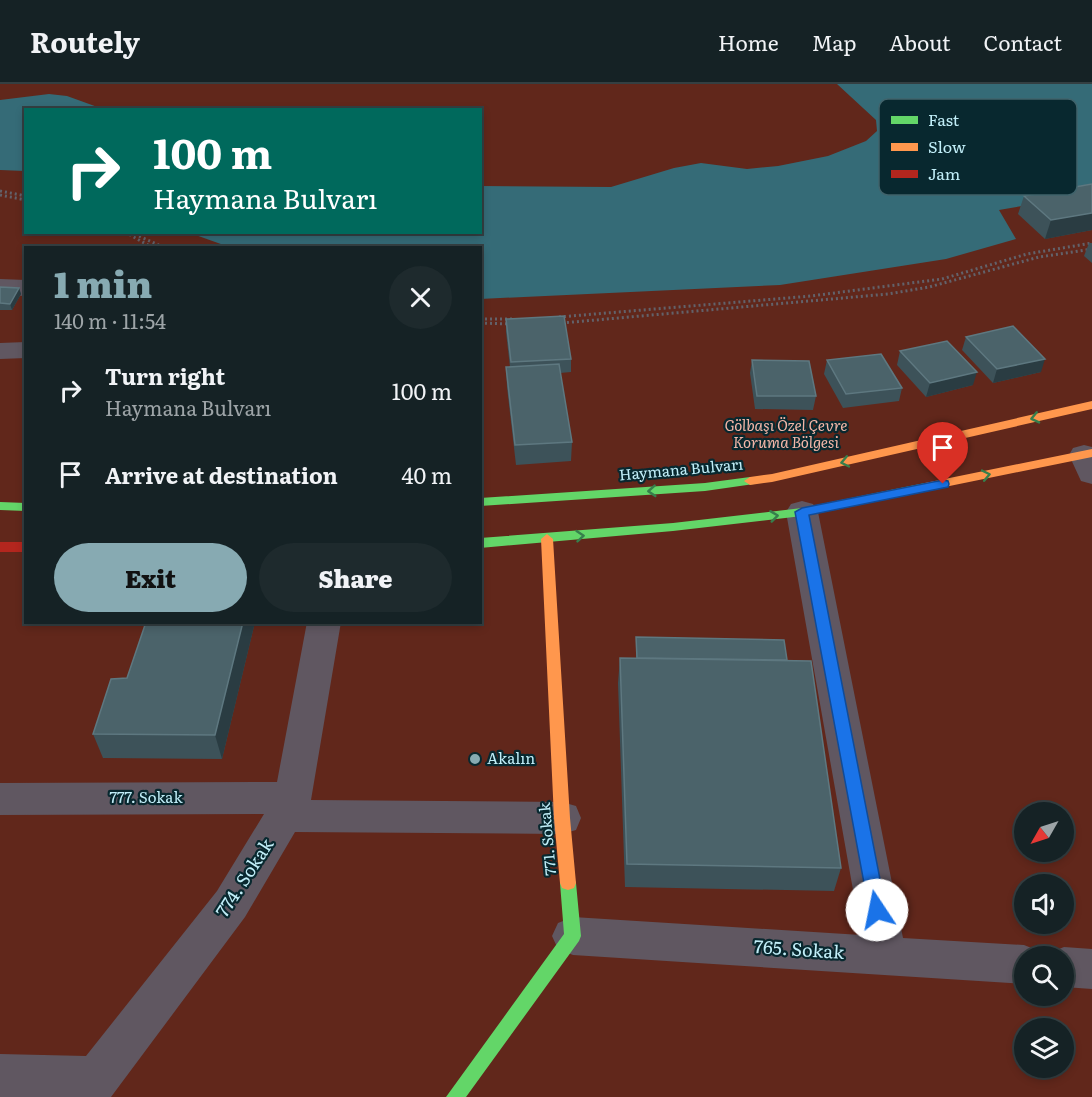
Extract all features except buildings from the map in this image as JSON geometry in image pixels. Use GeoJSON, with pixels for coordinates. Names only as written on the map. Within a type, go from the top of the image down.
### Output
{"type":"FeatureCollection","features":[{"type":"Feature","properties":{"kind":"main road","name":"Haymana Bulvarı"},"geometry":{"type":"LineString","coordinates":[[482,502],[705,487],[772,478],[1092,405]]}},
{"type":"Feature","properties":{"kind":"main road"},"geometry":{"type":"LineString","coordinates":[[482,543],[547,539],[802,512],[1089,461]]}},
{"type":"Feature","properties":{"kind":"main road"},"geometry":{"type":"LineString","coordinates":[[0,506],[24,507]]}},
{"type":"Feature","properties":{"kind":"main road","name":"771. Sokak"},"geometry":{"type":"LineString","coordinates":[[547,539],[562,818],[573,936]]}},
{"type":"Feature","properties":{"kind":"main road"},"geometry":{"type":"LineString","coordinates":[[0,547],[24,547]]}},
{"type":"Feature","properties":{"kind":"main road"},"geometry":{"type":"LineString","coordinates":[[455,1097],[573,936]]}},
{"type":"Feature","properties":{"kind":"street"},"geometry":{"type":"LineString","coordinates":[[0,287],[24,288]]}},
{"type":"Feature","properties":{"kind":"street"},"geometry":{"type":"LineString","coordinates":[[0,351],[24,350]]}},
{"type":"Feature","properties":{"kind":"street"},"geometry":{"type":"LineString","coordinates":[[802,512],[886,956]]}},
{"type":"Feature","properties":{"kind":"street","name":"774. Sokak"},"geometry":{"type":"LineString","coordinates":[[90,1088],[231,904],[289,807],[324,624]]}},
{"type":"Feature","properties":{"kind":"street","name":"777. Sokak"},"geometry":{"type":"LineString","coordinates":[[0,799],[562,818]]}},
{"type":"Feature","properties":{"kind":"street","name":"765. Sokak"},"geometry":{"type":"LineString","coordinates":[[573,936],[1014,964]]}},
{"type":"Feature","properties":{"kind":"street"},"geometry":{"type":"LineString","coordinates":[[1074,968],[1092,969]]}},
{"type":"Feature","properties":{"kind":"street"},"geometry":{"type":"LineString","coordinates":[[0,1076],[90,1088]]}},
{"type":"Feature","properties":{"kind":"path"},"geometry":{"type":"LineString","coordinates":[[0,193],[24,198]]}},
{"type":"Feature","properties":{"kind":"path"},"geometry":{"type":"LineString","coordinates":[[128,234],[150,246]]}},
{"type":"Feature","properties":{"kind":"path"},"geometry":{"type":"LineString","coordinates":[[134,234],[161,246]]}},
{"type":"Feature","properties":{"kind":"path"},"geometry":{"type":"LineString","coordinates":[[548,318],[811,296],[942,279],[1027,254],[1092,243]]}},
{"type":"Feature","properties":{"kind":"path"},"geometry":{"type":"LineString","coordinates":[[552,323],[888,294],[929,287],[1039,257],[1092,249]]}},
{"type":"Feature","properties":{"kind":"path"},"geometry":{"type":"LineString","coordinates":[[482,321],[516,319]]}},
{"type":"Feature","properties":{"kind":"path"},"geometry":{"type":"LineString","coordinates":[[482,321],[519,324]]}},
{"type":"Feature","properties":{"kind":"green space","name":"Gölbaşı Özel Çevre Koruma Bölgesi"},"geometry":{"type":"Polygon","coordinates":[[[0,84],[1092,84],[1092,1097],[0,1097],[0,84]]]}},
{"type":"Feature","properties":{"kind":"water"},"geometry":{"type":"Polygon","coordinates":[[[837,84],[1092,84],[1092,194],[999,210],[1016,239],[946,259],[780,285],[482,299],[482,246],[226,246],[193,234],[482,234],[482,186],[611,187],[674,168],[701,163],[747,169],[778,166],[828,156],[866,141],[877,131],[876,120],[837,84]]]}},
{"type":"Feature","properties":{"kind":"water"},"geometry":{"type":"Polygon","coordinates":[[[49,94],[67,96],[100,108],[24,108],[24,171],[0,170],[0,100],[49,94]]]}},
{"type":"Feature","properties":{"kind":"traffic: fast"},"geometry":{"type":"LineString","coordinates":[[482,502],[705,487],[750,481]]}},
{"type":"Feature","properties":{"kind":"traffic: fast"},"geometry":{"type":"LineString","coordinates":[[482,543],[673,527],[802,512],[925,487]]}},
{"type":"Feature","properties":{"kind":"traffic: fast"},"geometry":{"type":"LineString","coordinates":[[0,506],[24,507]]}},
{"type":"Feature","properties":{"kind":"traffic: fast"},"geometry":{"type":"LineString","coordinates":[[455,1097],[573,936],[568,883]]}},
{"type":"Feature","properties":{"kind":"traffic: slow"},"geometry":{"type":"LineString","coordinates":[[750,481],[772,478],[1092,405]]}},
{"type":"Feature","properties":{"kind":"traffic: slow"},"geometry":{"type":"LineString","coordinates":[[925,487],[1092,453]]}},
{"type":"Feature","properties":{"kind":"traffic: slow"},"geometry":{"type":"LineString","coordinates":[[547,539],[562,818],[568,883]]}},
{"type":"Feature","properties":{"kind":"traffic: jam"},"geometry":{"type":"LineString","coordinates":[[0,547],[24,547]]}},
{"type":"Feature","properties":{"kind":"place","name":"Akalın"},"geometry":{"type":"Point","coordinates":[475,759]}},
{"type":"Feature","properties":{"kind":"route"},"geometry":{"type":"LineString","coordinates":[[877,910],[802,512],[943,484]]}}]}
